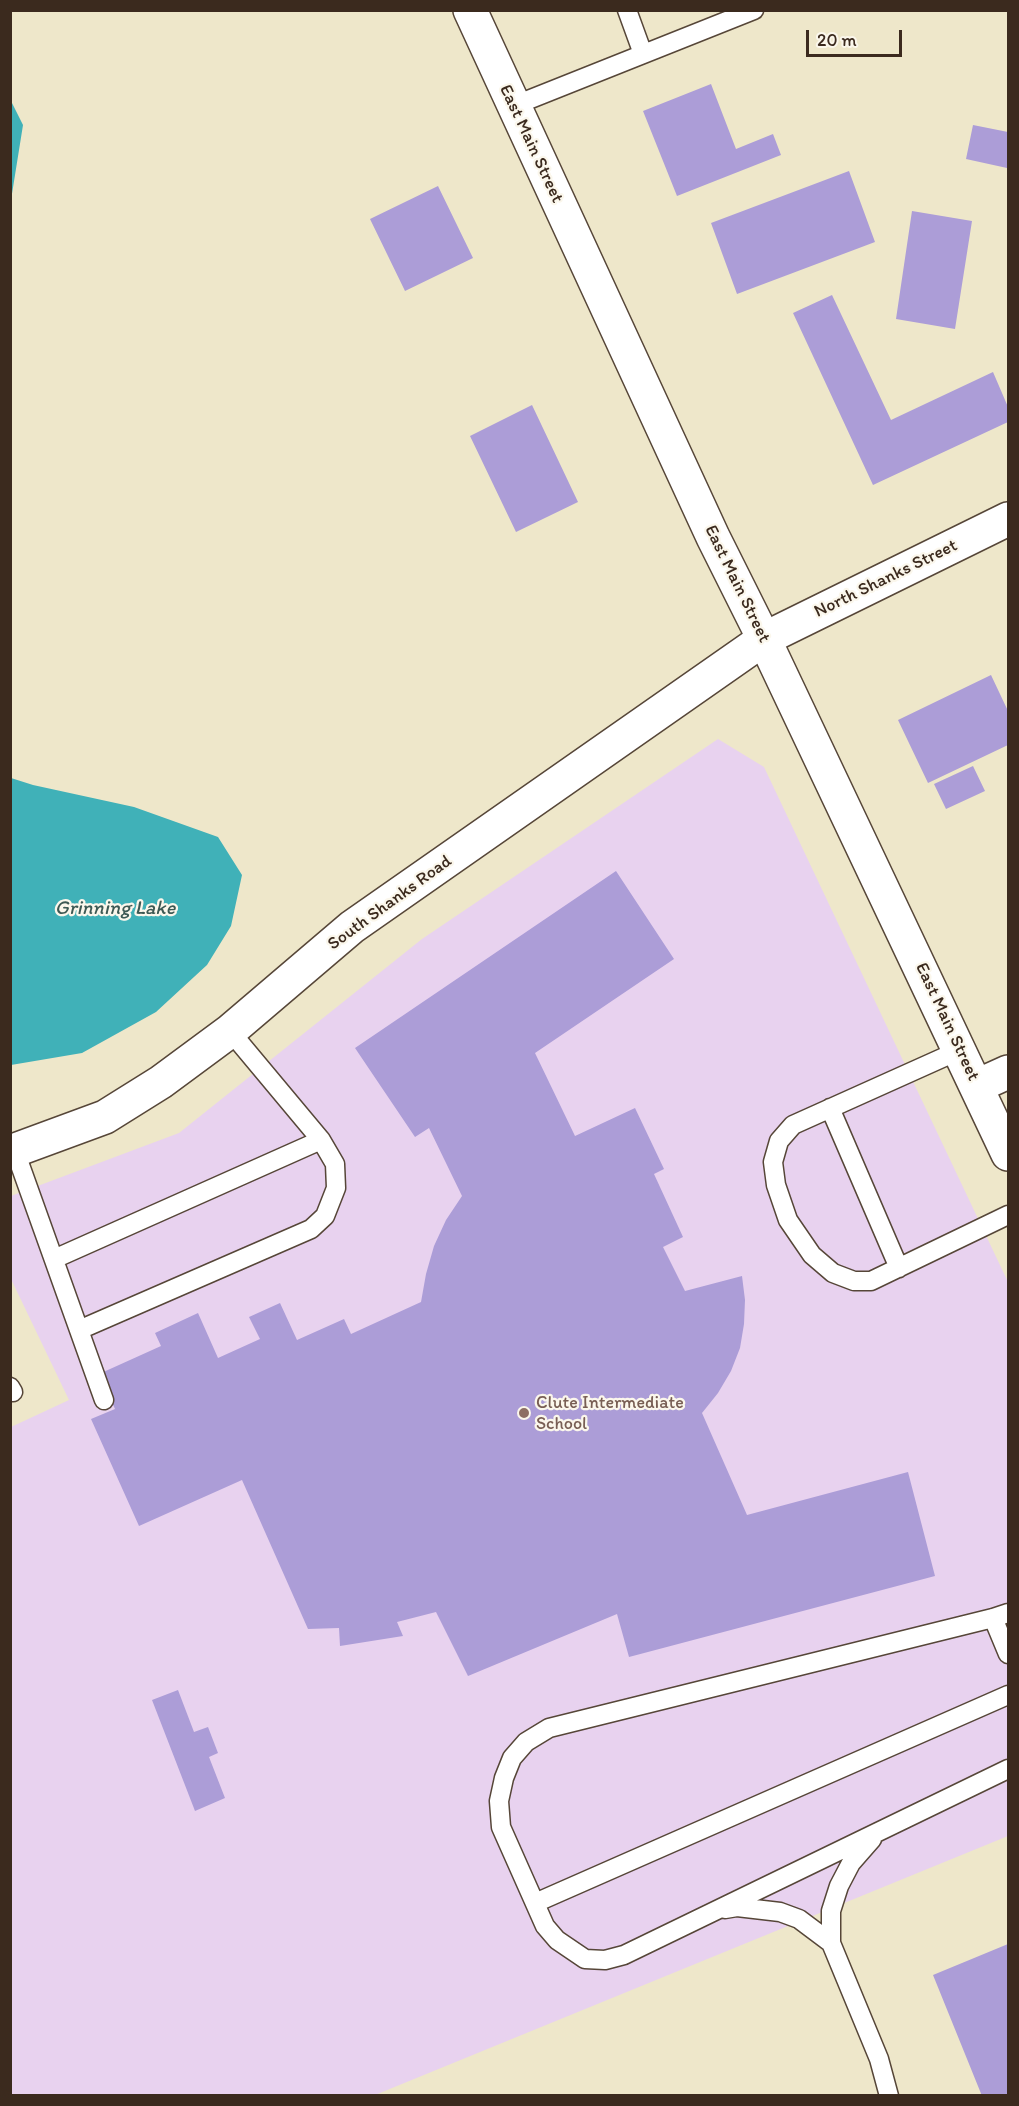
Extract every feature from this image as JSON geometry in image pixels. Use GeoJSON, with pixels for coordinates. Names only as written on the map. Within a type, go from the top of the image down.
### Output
{"type":"FeatureCollection","features":[{"type":"Feature","properties":{"kind":"main road","name":"East Main Street"},"geometry":{"type":"LineString","coordinates":[[470,10],[713,537],[764,639],[1008,1154]]}},
{"type":"Feature","properties":{"kind":"main road","name":"North Shanks Street"},"geometry":{"type":"LineString","coordinates":[[764,639],[1008,519]]}},
{"type":"Feature","properties":{"kind":"main road","name":"South Shanks Road"},"geometry":{"type":"LineString","coordinates":[[13,1152],[105,1117],[161,1082],[230,1031],[352,927],[764,639]]}},
{"type":"Feature","properties":{"kind":"main road"},"geometry":{"type":"LineString","coordinates":[[977,1086],[1008,1072]]}},
{"type":"Feature","properties":{"kind":"lane"},"geometry":{"type":"LineString","coordinates":[[627,10],[643,54]]}},
{"type":"Feature","properties":{"kind":"lane"},"geometry":{"type":"LineString","coordinates":[[513,106],[754,10]]}},
{"type":"Feature","properties":{"kind":"lane"},"geometry":{"type":"LineString","coordinates":[[79,1330],[311,1229],[325,1216],[336,1188],[335,1164],[321,1140],[230,1031]]}},
{"type":"Feature","properties":{"kind":"lane"},"geometry":{"type":"LineString","coordinates":[[960,1050],[793,1125],[779,1141],[773,1162],[776,1185],[788,1220],[812,1255],[833,1273],[854,1281],[871,1281],[1008,1215]]}},
{"type":"Feature","properties":{"kind":"lane"},"geometry":{"type":"LineString","coordinates":[[830,1108],[899,1268]]}},
{"type":"Feature","properties":{"kind":"lane"},"geometry":{"type":"LineString","coordinates":[[54,1259],[321,1140]]}},
{"type":"Feature","properties":{"kind":"lane"},"geometry":{"type":"LineString","coordinates":[[13,1152],[105,1400]]}},
{"type":"Feature","properties":{"kind":"lane"},"geometry":{"type":"LineString","coordinates":[[1008,1654],[1001,1616],[549,1728],[526,1742],[512,1758],[504,1778],[499,1801],[501,1827],[545,1926],[557,1940],[585,1959],[605,1960],[624,1955],[1008,1769]]}},
{"type":"Feature","properties":{"kind":"lane"},"geometry":{"type":"LineString","coordinates":[[535,1903],[1008,1695]]}},
{"type":"Feature","properties":{"kind":"lane"},"geometry":{"type":"LineString","coordinates":[[879,1832],[851,1863],[839,1887],[831,1911],[831,1943],[879,2059],[889,2096]]}},
{"type":"Feature","properties":{"kind":"lane"},"geometry":{"type":"LineString","coordinates":[[716,1911],[737,1907],[780,1912],[799,1919],[831,1943]]}},
{"type":"Feature","properties":{"kind":"shaded area","name":"Clute Intermediate School"},"geometry":{"type":"Polygon","coordinates":[[[718,739],[764,767],[1008,1282],[1008,1836],[375,2095],[11,2095],[11,1427],[69,1400],[11,1279],[11,1196],[179,1133],[422,939],[718,739]]]}},
{"type":"Feature","properties":{"kind":"water"},"geometry":{"type":"Polygon","coordinates":[[[11,101],[23,125],[11,200],[11,101]]]}},
{"type":"Feature","properties":{"kind":"water","name":"Grinning Lake"},"geometry":{"type":"Polygon","coordinates":[[[11,778],[134,807],[218,837],[242,875],[231,926],[207,965],[156,1012],[82,1053],[11,1065],[11,778]]]}},
{"type":"Feature","properties":{"kind":"building"},"geometry":{"type":"Polygon","coordinates":[[[711,84],[736,149],[773,134],[781,155],[677,196],[643,111],[711,84]]]}},
{"type":"Feature","properties":{"kind":"building"},"geometry":{"type":"Polygon","coordinates":[[[973,125],[1008,132],[1007,168],[966,159],[973,125]]]}},
{"type":"Feature","properties":{"kind":"building"},"geometry":{"type":"Polygon","coordinates":[[[849,171],[875,242],[737,294],[711,223],[849,171]]]}},
{"type":"Feature","properties":{"kind":"building"},"geometry":{"type":"Polygon","coordinates":[[[438,186],[473,258],[405,291],[370,219],[438,186]]]}},
{"type":"Feature","properties":{"kind":"building"},"geometry":{"type":"Polygon","coordinates":[[[912,211],[972,221],[955,329],[896,319],[912,211]]]}},
{"type":"Feature","properties":{"kind":"building"},"geometry":{"type":"Polygon","coordinates":[[[832,295],[891,420],[993,372],[1008,407],[1008,422],[873,485],[793,313],[832,295]]]}},
{"type":"Feature","properties":{"kind":"building"},"geometry":{"type":"Polygon","coordinates":[[[532,405],[578,502],[516,532],[470,436],[532,405]]]}},
{"type":"Feature","properties":{"kind":"building"},"geometry":{"type":"Polygon","coordinates":[[[991,675],[1008,711],[1008,745],[928,783],[898,720],[991,675]]]}},
{"type":"Feature","properties":{"kind":"building"},"geometry":{"type":"Polygon","coordinates":[[[973,766],[985,791],[946,809],[934,784],[973,766]]]}},
{"type":"Feature","properties":{"kind":"building"},"geometry":{"type":"Polygon","coordinates":[[[616,871],[674,959],[535,1053],[575,1136],[635,1108],[664,1169],[654,1174],[683,1237],[663,1247],[685,1291],[742,1276],[745,1300],[740,1348],[731,1371],[718,1393],[702,1413],[747,1515],[908,1472],[935,1576],[629,1657],[617,1614],[468,1676],[436,1612],[397,1622],[403,1636],[340,1646],[339,1628],[308,1629],[242,1480],[139,1526],[91,1419],[115,1409],[99,1374],[161,1346],[155,1333],[198,1313],[218,1358],[260,1339],[249,1317],[280,1303],[297,1340],[344,1319],[351,1334],[421,1302],[434,1246],[446,1220],[462,1196],[429,1128],[415,1137],[355,1048],[616,871]]]}},
{"type":"Feature","properties":{"kind":"building"},"geometry":{"type":"Polygon","coordinates":[[[178,1690],[194,1732],[208,1727],[218,1753],[209,1757],[225,1798],[195,1811],[152,1700],[178,1690]]]}},
{"type":"Feature","properties":{"kind":"building"},"geometry":{"type":"Polygon","coordinates":[[[1008,1944],[1008,2096],[982,2096],[933,1975],[1008,1944]]]}},
{"type":"Feature","properties":{"kind":"place","name":"Clute Intermediate School"},"geometry":{"type":"Point","coordinates":[524,1413]}}]}
